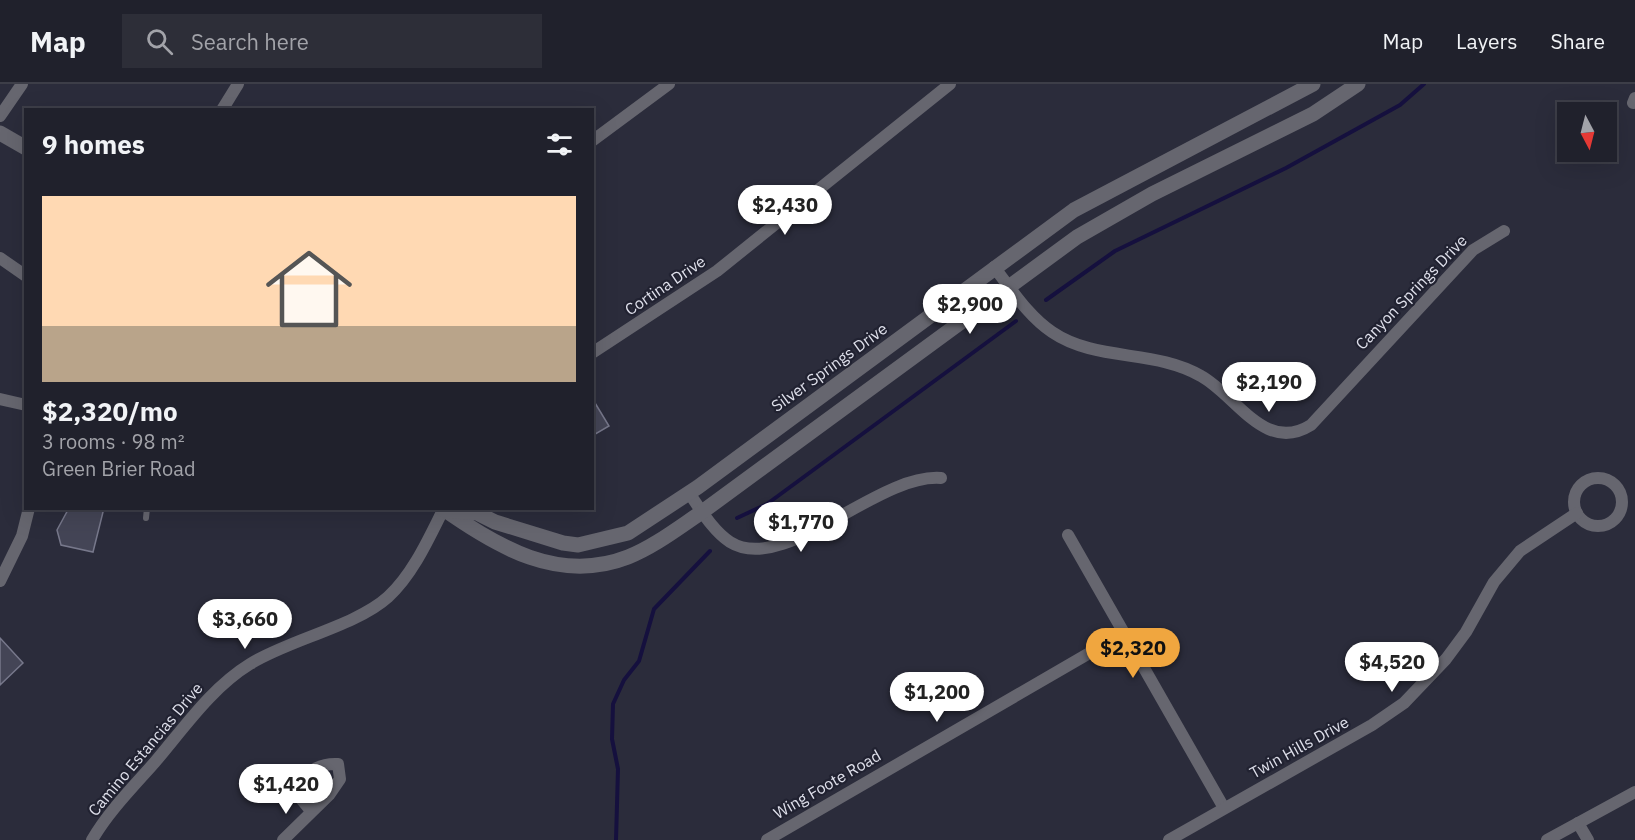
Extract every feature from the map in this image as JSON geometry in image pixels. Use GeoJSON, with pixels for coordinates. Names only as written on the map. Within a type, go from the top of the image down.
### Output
{"type":"FeatureCollection","features":[{"type":"Feature","properties":{"kind":"street"},"geometry":{"type":"LineString","coordinates":[[0,117],[22,84]]}},
{"type":"Feature","properties":{"kind":"street"},"geometry":{"type":"LineString","coordinates":[[223,108],[238,84]]}},
{"type":"Feature","properties":{"kind":"street"},"geometry":{"type":"LineString","coordinates":[[594,140],[669,84]]}},
{"type":"Feature","properties":{"kind":"street"},"geometry":{"type":"LineString","coordinates":[[928,84],[936,95]]}},
{"type":"Feature","properties":{"kind":"street","name":"Cortina Drive"},"geometry":{"type":"LineString","coordinates":[[594,351],[717,271],[950,84]]}},
{"type":"Feature","properties":{"kind":"street","name":"Silver Springs Drive"},"geometry":{"type":"LineString","coordinates":[[452,510],[477,513],[542,539],[578,545],[628,533],[689,493],[994,267],[1083,205],[1313,84]]}},
{"type":"Feature","properties":{"kind":"street"},"geometry":{"type":"LineString","coordinates":[[444,510],[465,527],[516,553],[552,564],[582,565],[629,557],[662,540],[702,512],[1044,258],[1105,220],[1313,114],[1358,84]]}},
{"type":"Feature","properties":{"kind":"street"},"geometry":{"type":"LineString","coordinates":[[0,133],[24,147]]}},
{"type":"Feature","properties":{"kind":"street","name":"Canyon Springs Drive"},"geometry":{"type":"LineString","coordinates":[[994,267],[1044,326],[1069,341],[1093,349],[1154,358],[1186,368],[1215,385],[1264,428],[1280,435],[1295,434],[1311,425],[1473,250],[1504,231]]}},
{"type":"Feature","properties":{"kind":"street"},"geometry":{"type":"LineString","coordinates":[[0,258],[24,275]]}},
{"type":"Feature","properties":{"kind":"street"},"geometry":{"type":"LineString","coordinates":[[0,399],[24,405]]}},
{"type":"Feature","properties":{"kind":"street"},"geometry":{"type":"LineString","coordinates":[[689,493],[722,536],[731,543],[753,549],[772,548],[906,482],[928,477],[941,478]]}},
{"type":"Feature","properties":{"kind":"street"},"geometry":{"type":"LineString","coordinates":[[1590,479],[1606,479],[1619,488],[1623,504],[1621,511],[1610,523],[1595,526],[1588,524],[1577,513],[1574,497],[1577,489],[1590,479]]}},
{"type":"Feature","properties":{"kind":"street"},"geometry":{"type":"LineString","coordinates":[[0,581],[22,536],[28,510]]}},
{"type":"Feature","properties":{"kind":"street","name":"Camino Estancias Drive"},"geometry":{"type":"LineString","coordinates":[[92,840],[110,814],[204,703],[234,675],[269,654],[365,611],[388,597],[406,576],[442,510]]}},
{"type":"Feature","properties":{"kind":"street","name":"Twin Hills Drive"},"geometry":{"type":"LineString","coordinates":[[1169,840],[1372,725],[1404,703],[1446,659],[1504,568],[1541,534],[1577,513]]}},
{"type":"Feature","properties":{"kind":"street"},"geometry":{"type":"LineString","coordinates":[[1068,535],[1224,808]]}},
{"type":"Feature","properties":{"kind":"street","name":"Wing Foote Road"},"geometry":{"type":"LineString","coordinates":[[767,840],[1124,633]]}},
{"type":"Feature","properties":{"kind":"street"},"geometry":{"type":"LineString","coordinates":[[1547,840],[1635,792]]}},
{"type":"Feature","properties":{"kind":"street"},"geometry":{"type":"LineString","coordinates":[[283,840],[311,811]]}},
{"type":"Feature","properties":{"kind":"street"},"geometry":{"type":"LineString","coordinates":[[1578,823],[1588,840]]}},
{"type":"Feature","properties":{"kind":"lane"},"geometry":{"type":"LineString","coordinates":[[146,518],[147,510]]}},
{"type":"Feature","properties":{"kind":"building"},"geometry":{"type":"Polygon","coordinates":[[[594,401],[609,426],[594,435],[594,401]]]}},
{"type":"Feature","properties":{"kind":"building"},"geometry":{"type":"Polygon","coordinates":[[[68,510],[104,510],[93,552],[61,545],[57,530],[68,510]]]}},
{"type":"Feature","properties":{"kind":"building"},"geometry":{"type":"Polygon","coordinates":[[[0,638],[23,663],[0,685],[0,638]]]}},
{"type":"Feature","properties":{"kind":"waterway"},"geometry":{"type":"LineString","coordinates":[[1046,300],[1115,251],[1286,168],[1400,105],[1424,84]]}},
{"type":"Feature","properties":{"kind":"waterway"},"geometry":{"type":"LineString","coordinates":[[737,518],[767,504],[1016,321]]}},
{"type":"Feature","properties":{"kind":"waterway"},"geometry":{"type":"LineString","coordinates":[[616,840],[618,769],[612,739],[613,704],[624,680],[639,661],[654,609],[710,551]]}}]}
